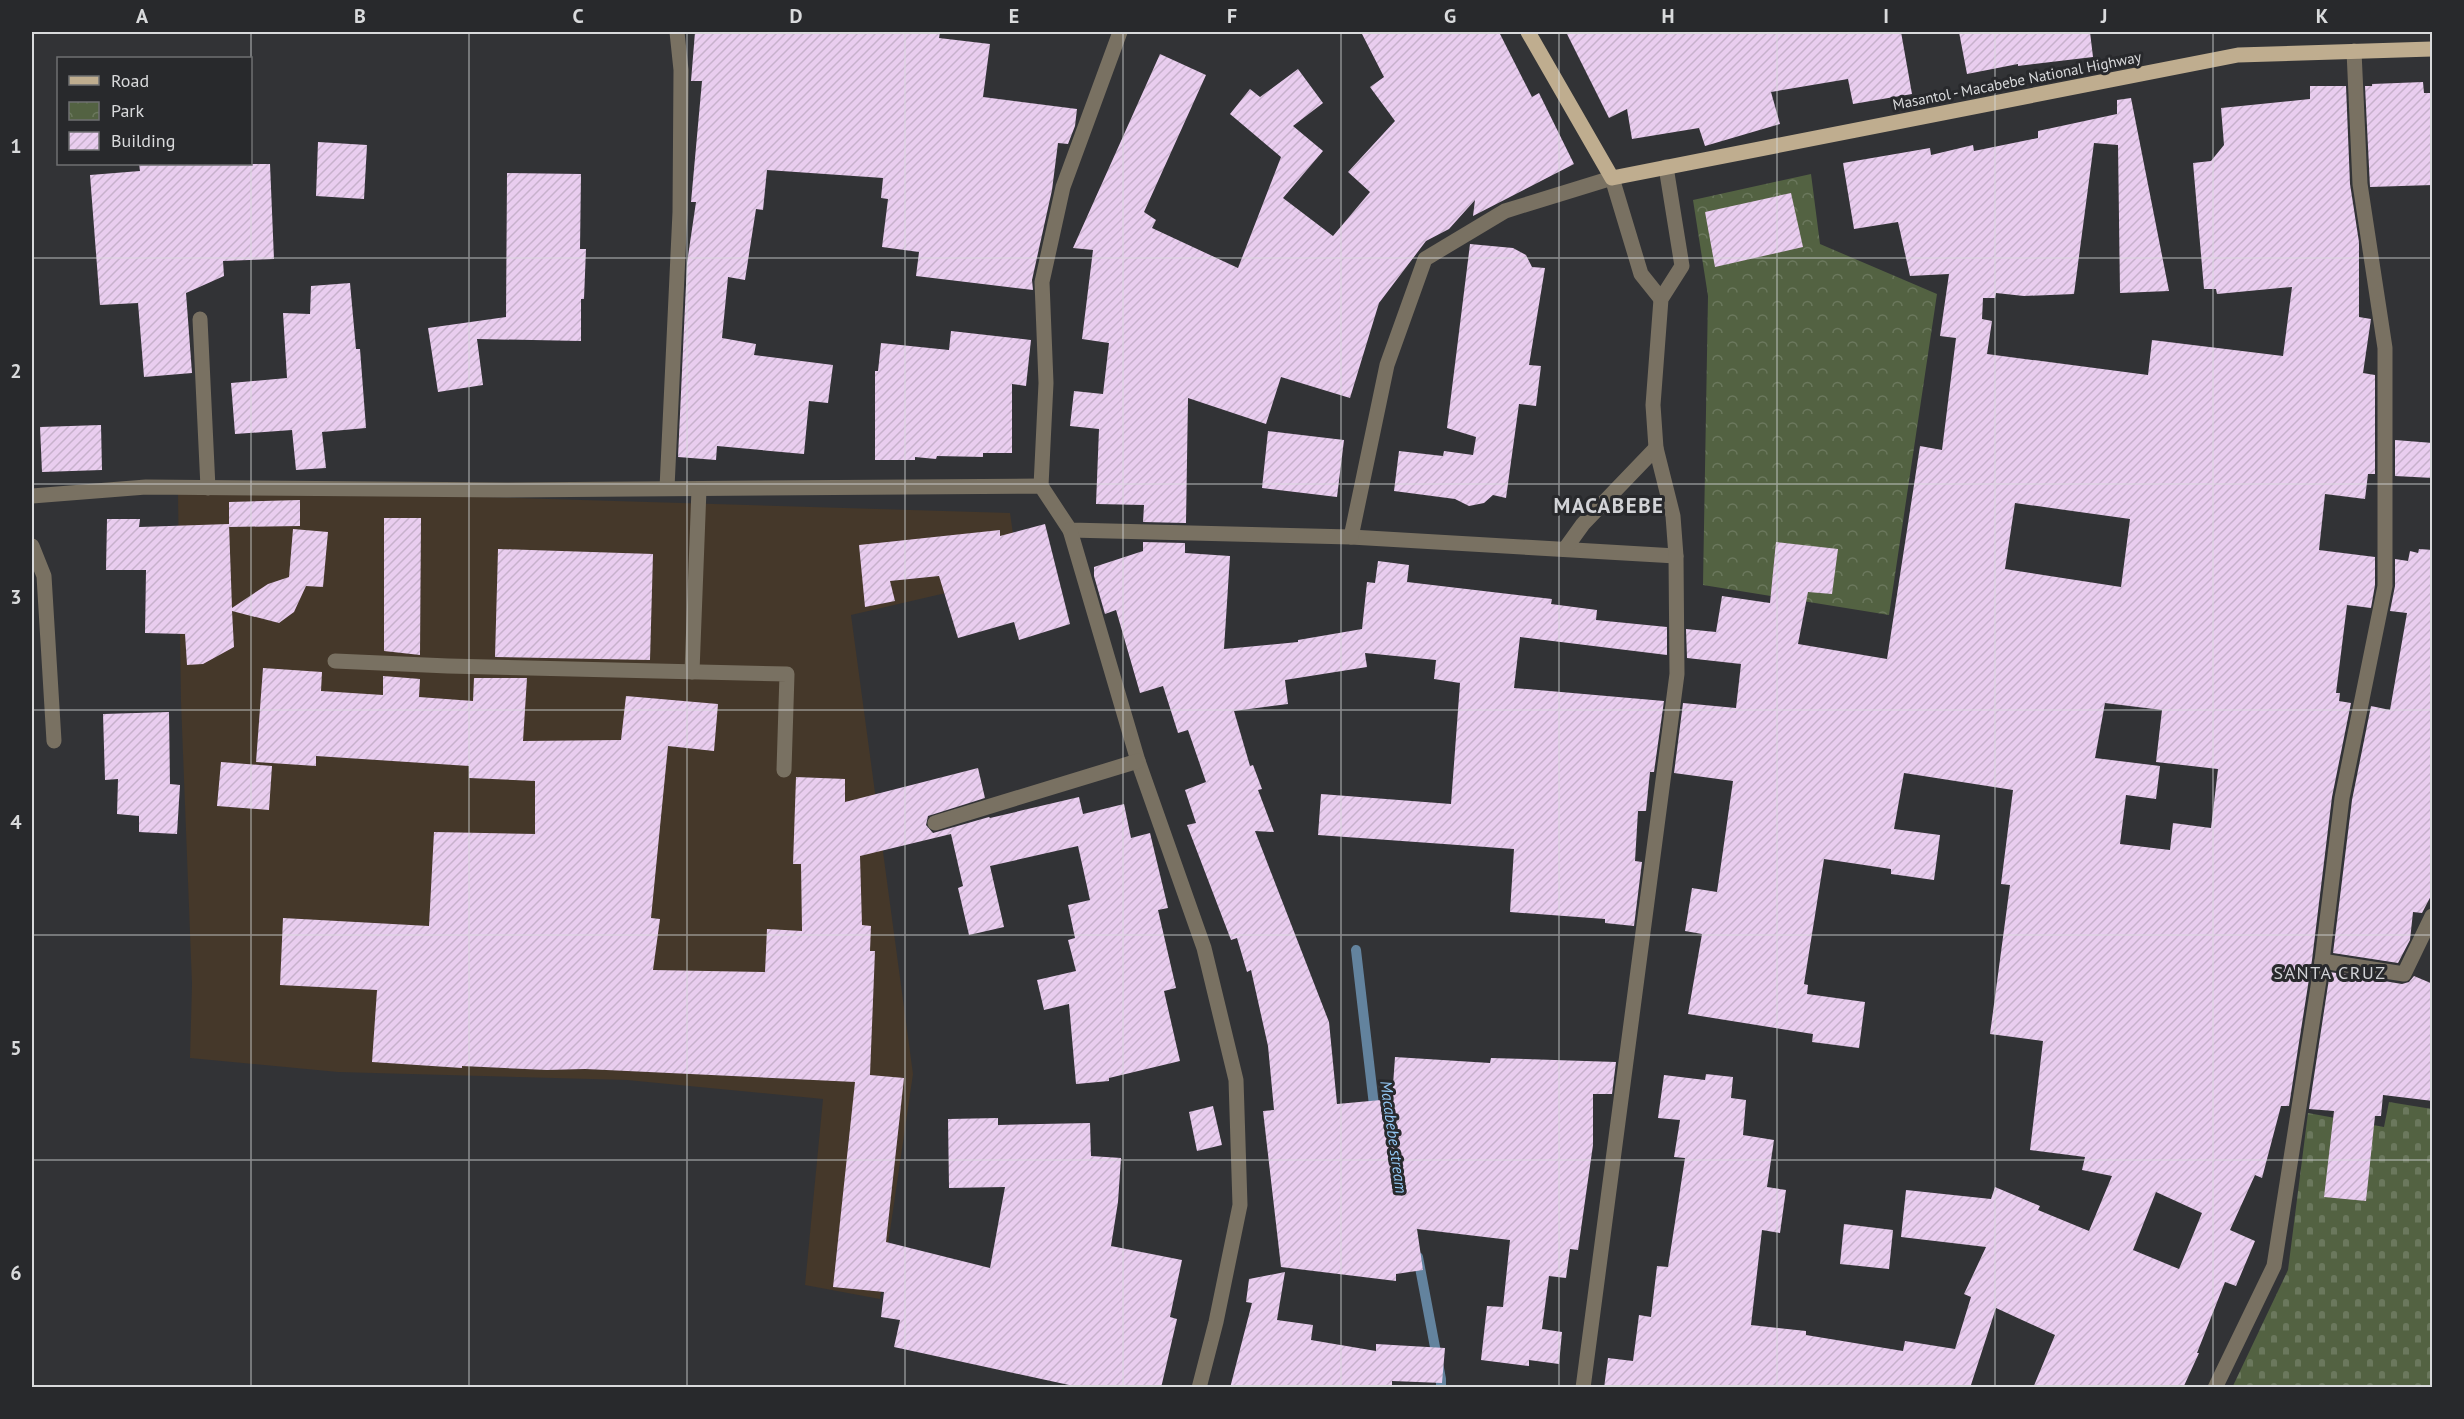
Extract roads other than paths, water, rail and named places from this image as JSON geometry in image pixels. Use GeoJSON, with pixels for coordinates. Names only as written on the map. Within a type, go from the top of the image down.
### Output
{"type":"FeatureCollection","features":[{"type":"Feature","properties":{"kind":"main road"},"geometry":{"type":"LineString","coordinates":[[1528,32],[1612,178]]}},
{"type":"Feature","properties":{"kind":"main road","name":"Masantol - Macabebe National Highway"},"geometry":{"type":"LineString","coordinates":[[1612,178],[2238,56],[2433,49]]}},
{"type":"Feature","properties":{"kind":"street"},"geometry":{"type":"LineString","coordinates":[[668,488],[680,213],[681,70],[677,32]]}},
{"type":"Feature","properties":{"kind":"street"},"geometry":{"type":"LineString","coordinates":[[1120,32],[1063,187],[1042,282],[1046,383],[1041,486],[1070,530],[1138,761],[1204,948],[1236,1080],[1240,1205],[1216,1322],[1199,1388]]}},
{"type":"Feature","properties":{"kind":"street"},"geometry":{"type":"LineString","coordinates":[[2215,1388],[2274,1266],[2322,962],[2342,798],[2385,586],[2385,348],[2360,184],[2354,51]]}},
{"type":"Feature","properties":{"kind":"street"},"geometry":{"type":"LineString","coordinates":[[1583,1388],[1677,674],[1676,556],[1672,516],[1656,448],[1653,405],[1661,299],[1682,266],[1666,167]]}},
{"type":"Feature","properties":{"kind":"street"},"geometry":{"type":"LineString","coordinates":[[1351,537],[1387,365],[1425,258],[1505,211],[1612,178],[1641,274],[1661,299]]}},
{"type":"Feature","properties":{"kind":"street"},"geometry":{"type":"LineString","coordinates":[[200,319],[208,488]]}},
{"type":"Feature","properties":{"kind":"street"},"geometry":{"type":"LineString","coordinates":[[1565,549],[1583,524],[1656,448]]}},
{"type":"Feature","properties":{"kind":"street"},"geometry":{"type":"LineString","coordinates":[[32,496],[146,487],[507,490],[1041,486]]}},
{"type":"Feature","properties":{"kind":"street"},"geometry":{"type":"LineString","coordinates":[[692,672],[699,489]]}},
{"type":"Feature","properties":{"kind":"street"},"geometry":{"type":"LineString","coordinates":[[1070,530],[1351,537],[1676,556]]}},
{"type":"Feature","properties":{"kind":"street"},"geometry":{"type":"LineString","coordinates":[[32,546],[44,576],[54,741]]}},
{"type":"Feature","properties":{"kind":"street"},"geometry":{"type":"LineString","coordinates":[[335,662],[788,674],[784,770]]}},
{"type":"Feature","properties":{"kind":"street"},"geometry":{"type":"LineString","coordinates":[[934,823],[1138,761]]}},
{"type":"Feature","properties":{"kind":"street"},"geometry":{"type":"LineString","coordinates":[[2322,962],[2404,974],[2433,916]]}},
{"type":"Feature","properties":{"kind":"waterway","name":"Macabebe stream"},"geometry":{"type":"LineString","coordinates":[[1356,950],[1375,1114]]}},
{"type":"Feature","properties":{"kind":"waterway","name":"Macabebe stream"},"geometry":{"type":"LineString","coordinates":[[1418,1257],[1441,1388]]}},
{"type":"Feature","properties":{"kind":"district","name":"MACABEBE"},"geometry":{"type":"Point","coordinates":[1609,506]}},
{"type":"Feature","properties":{"kind":"district","name":"SANTA CRUZ"},"geometry":{"type":"Point","coordinates":[2330,973]}}]}
